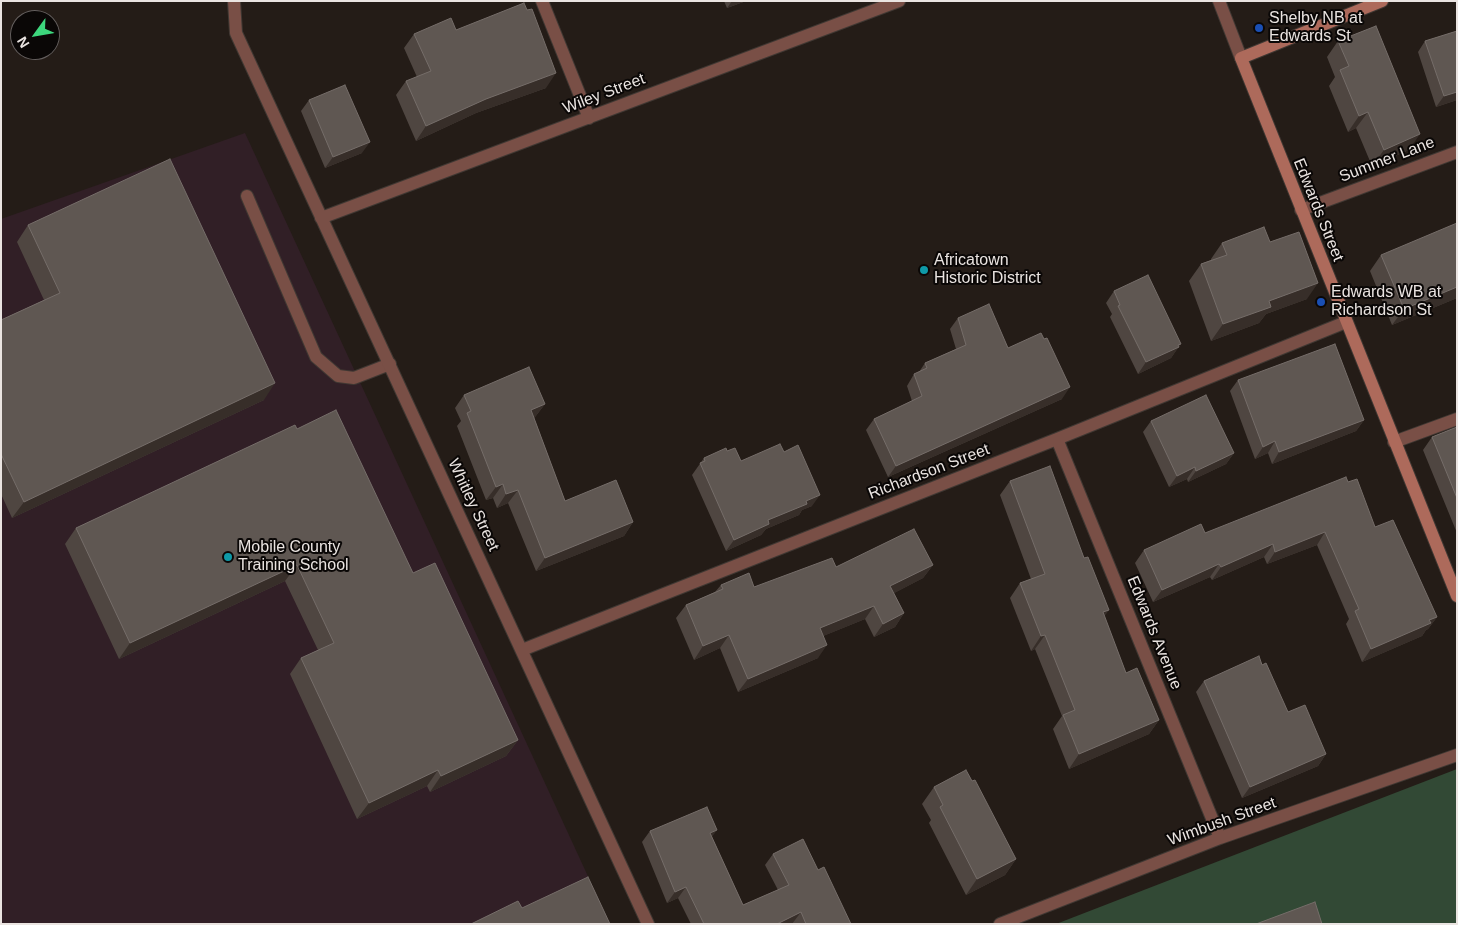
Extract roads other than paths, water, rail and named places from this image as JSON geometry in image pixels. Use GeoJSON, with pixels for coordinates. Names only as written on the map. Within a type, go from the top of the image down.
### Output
{"type":"FeatureCollection","features":[{"type":"Feature","properties":{"kind":"street","name":"Whitley Street"},"geometry":{"type":"LineString","coordinates":[[234,1],[236,33],[648,924]]}},
{"type":"Feature","properties":{"kind":"street"},"geometry":{"type":"LineString","coordinates":[[542,1],[589,118]]}},
{"type":"Feature","properties":{"kind":"street","name":"Wiley Street"},"geometry":{"type":"LineString","coordinates":[[321,218],[899,1]]}},
{"type":"Feature","properties":{"kind":"street","name":"Edwards Street"},"geometry":{"type":"LineString","coordinates":[[1219,1],[1457,596]]}},
{"type":"Feature","properties":{"kind":"street"},"geometry":{"type":"LineString","coordinates":[[1241,58],[1382,1]]}},
{"type":"Feature","properties":{"kind":"street","name":"Summer Lane"},"geometry":{"type":"LineString","coordinates":[[1301,210],[1457,152]]}},
{"type":"Feature","properties":{"kind":"street"},"geometry":{"type":"LineString","coordinates":[[247,196],[316,357],[338,376],[354,378],[390,364]]}},
{"type":"Feature","properties":{"kind":"street","name":"Richardson Street"},"geometry":{"type":"LineString","coordinates":[[522,650],[1057,439],[1346,322]]}},
{"type":"Feature","properties":{"kind":"street"},"geometry":{"type":"LineString","coordinates":[[1394,442],[1457,418]]}},
{"type":"Feature","properties":{"kind":"street","name":"Edwards Avenue"},"geometry":{"type":"LineString","coordinates":[[1057,439],[1220,838]]}},
{"type":"Feature","properties":{"kind":"street","name":"Wimbush Street"},"geometry":{"type":"LineString","coordinates":[[1000,924],[1220,838],[1457,755]]}},
{"type":"Feature","properties":{"kind":"place","name":"Shelby NB at Edwards St"},"geometry":{"type":"Point","coordinates":[1259,28]}},
{"type":"Feature","properties":{"kind":"place","name":"Africatown Historic District"},"geometry":{"type":"Point","coordinates":[924,270]}},
{"type":"Feature","properties":{"kind":"place","name":"Edwards WB at Richardson St"},"geometry":{"type":"Point","coordinates":[1321,302]}},
{"type":"Feature","properties":{"kind":"place","name":"Mobile County Training School"},"geometry":{"type":"Point","coordinates":[228,557]}}]}
